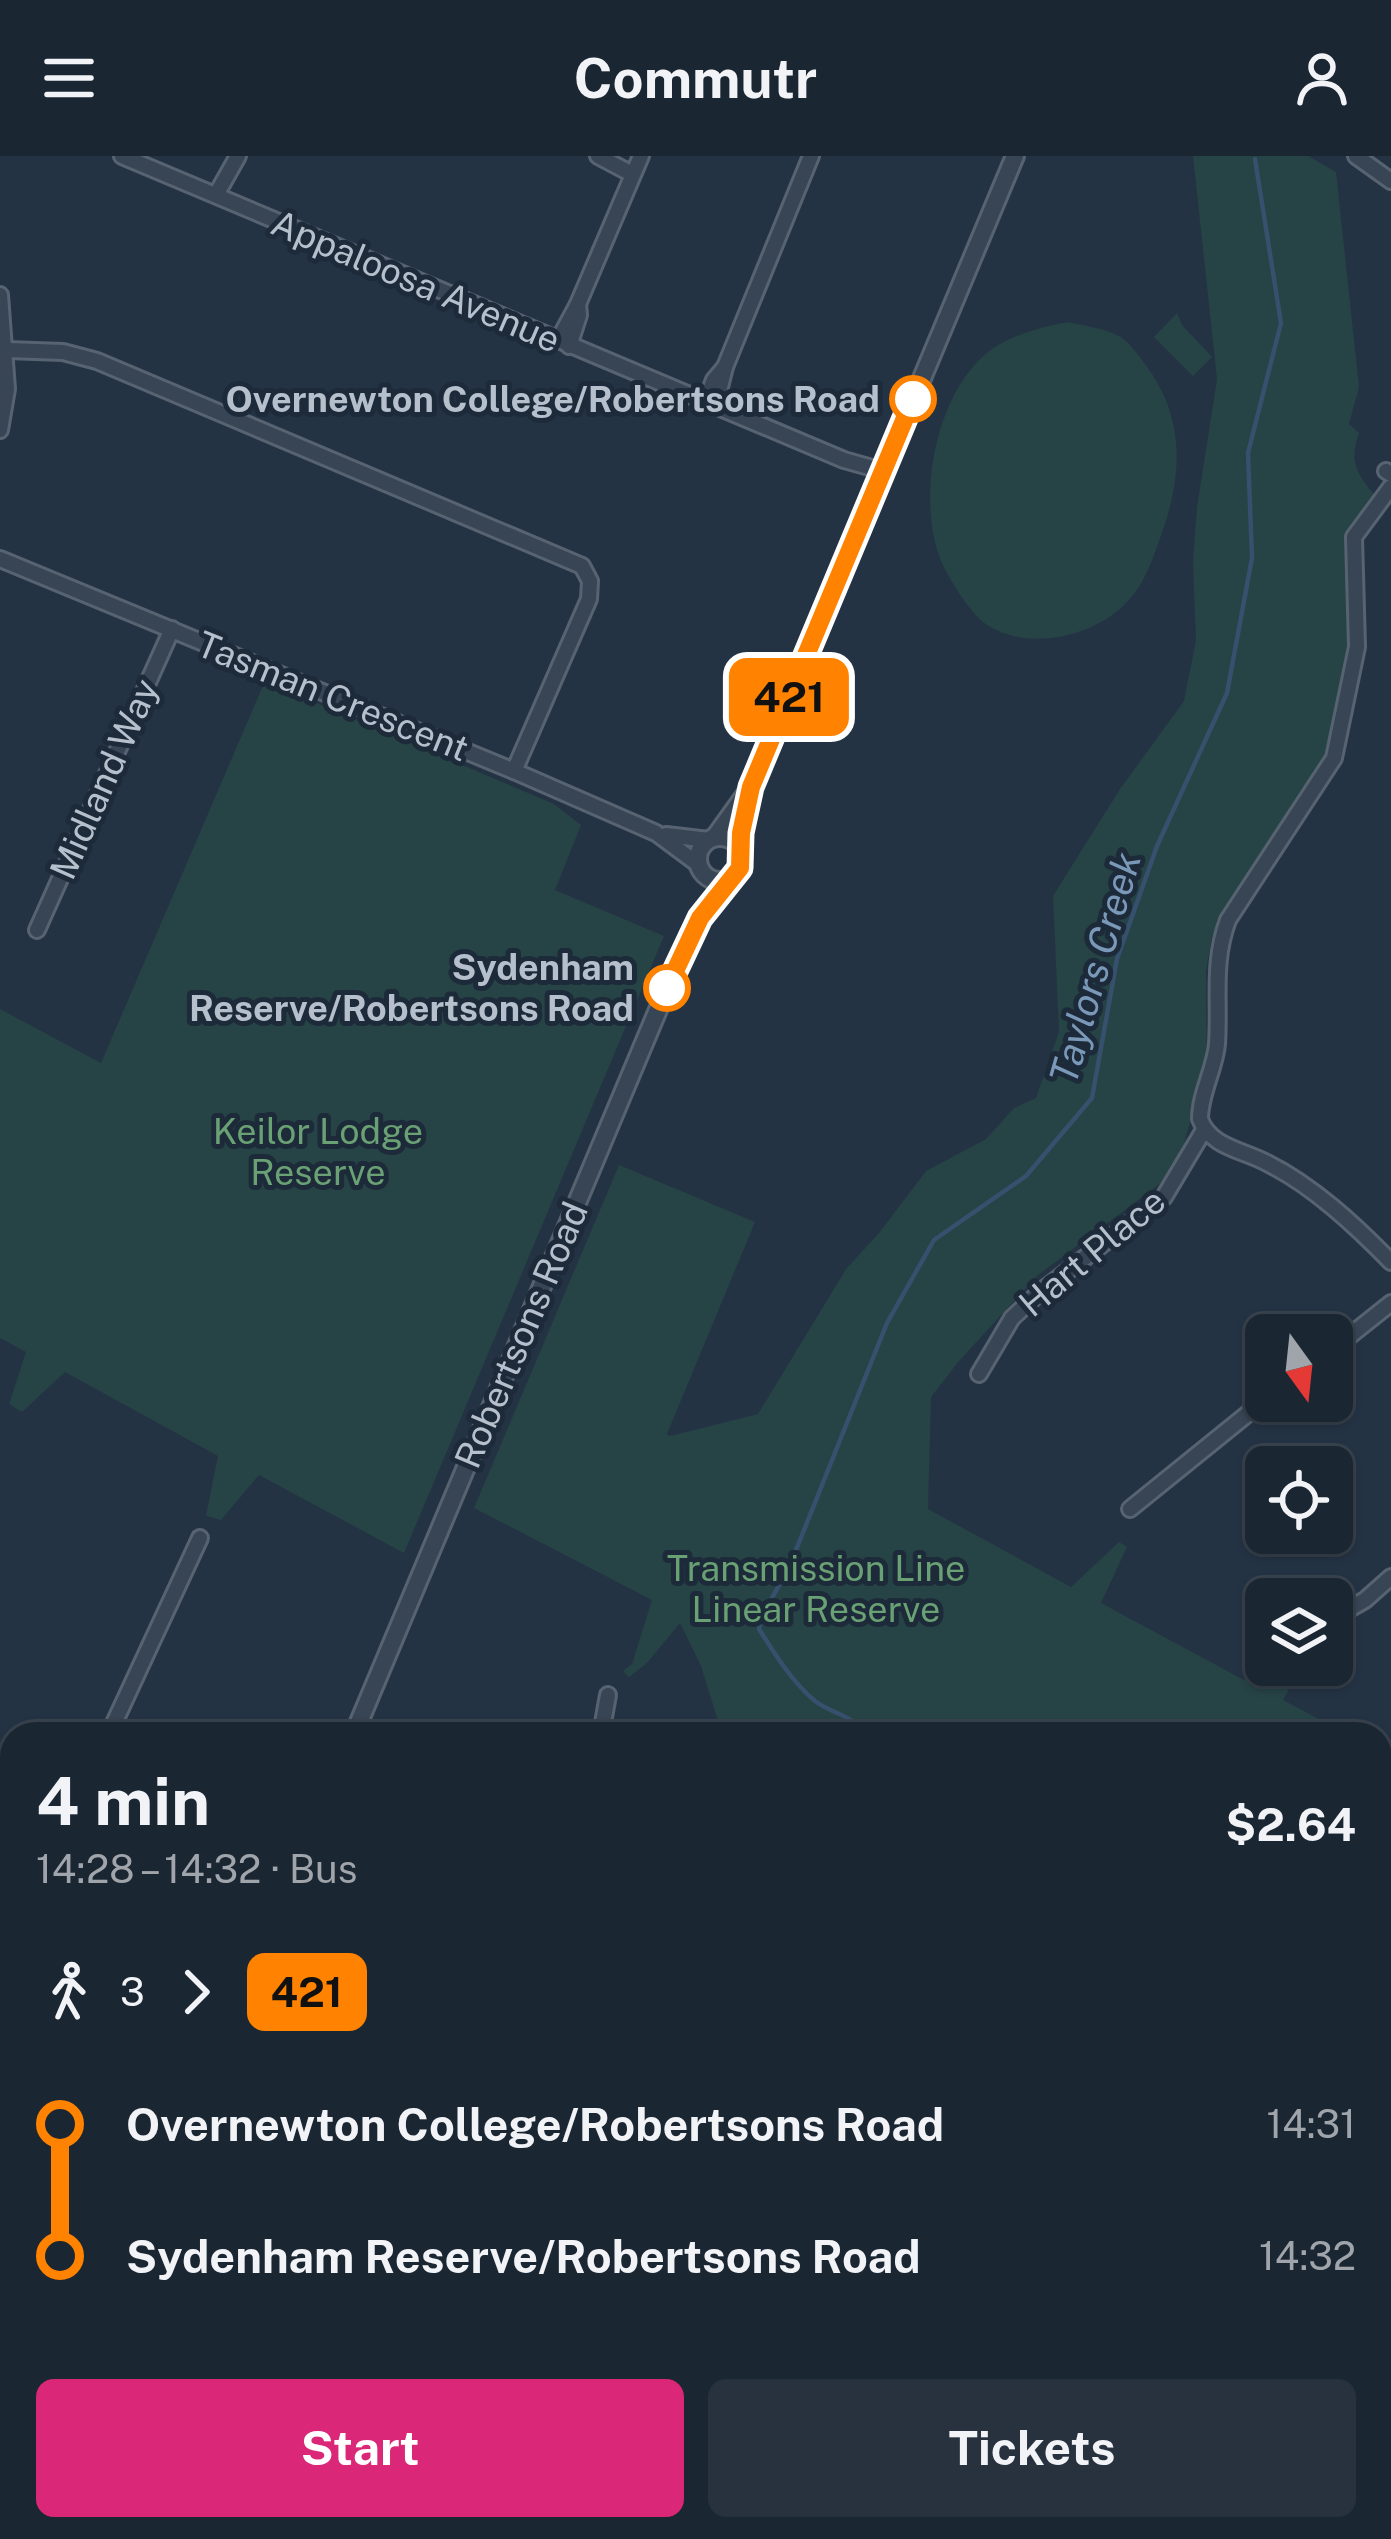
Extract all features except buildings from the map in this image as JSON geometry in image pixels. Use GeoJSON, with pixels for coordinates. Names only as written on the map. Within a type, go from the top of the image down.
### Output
{"type":"FeatureCollection","features":[{"type":"Feature","properties":{"kind":"street","name":"Appaloosa Avenue"},"geometry":{"type":"LineString","coordinates":[[122,156],[881,477]]}},
{"type":"Feature","properties":{"kind":"street"},"geometry":{"type":"LineString","coordinates":[[598,156],[637,165]]}},
{"type":"Feature","properties":{"kind":"street"},"geometry":{"type":"LineString","coordinates":[[620,156],[637,165]]}},
{"type":"Feature","properties":{"kind":"street"},"geometry":{"type":"LineString","coordinates":[[710,405],[714,380],[725,368],[811,156]]}},
{"type":"Feature","properties":{"kind":"street"},"geometry":{"type":"LineString","coordinates":[[751,787],[700,851],[700,867],[711,878],[726,881],[740,868],[751,787],[1016,156]]}},
{"type":"Feature","properties":{"kind":"street"},"geometry":{"type":"LineString","coordinates":[[1356,156],[1391,181]]}},
{"type":"Feature","properties":{"kind":"street"},"geometry":{"type":"LineString","coordinates":[[221,198],[237,157]]}},
{"type":"Feature","properties":{"kind":"street"},"geometry":{"type":"LineString","coordinates":[[564,343],[637,165]]}},
{"type":"Feature","properties":{"kind":"street"},"geometry":{"type":"LineString","coordinates":[[0,296],[7,350],[0,430]]}},
{"type":"Feature","properties":{"kind":"street"},"geometry":{"type":"LineString","coordinates":[[7,350],[63,352],[97,361],[582,566],[590,581],[589,599],[514,771]]}},
{"type":"Feature","properties":{"kind":"street"},"geometry":{"type":"LineString","coordinates":[[1391,487],[1354,537],[1358,647],[1334,758],[1228,920],[1221,940],[1215,979],[1216,1049],[1200,1108],[1204,1130],[1211,1138],[1269,1163],[1342,1214],[1391,1262]]}},
{"type":"Feature","properties":{"kind":"street","name":"Tasman Crescent"},"geometry":{"type":"LineString","coordinates":[[3,559],[656,833],[700,867]]}},
{"type":"Feature","properties":{"kind":"street","name":"Midland Way"},"geometry":{"type":"LineString","coordinates":[[38,930],[172,629]]}},
{"type":"Feature","properties":{"kind":"street","name":"Tasman Crescent"},"geometry":{"type":"LineString","coordinates":[[656,833],[712,838]]}},
{"type":"Feature","properties":{"kind":"street"},"geometry":{"type":"LineString","coordinates":[[712,838],[729,838],[740,848]]}},
{"type":"Feature","properties":{"kind":"street","name":"Robertsons Road"},"geometry":{"type":"LineString","coordinates":[[689,936],[700,867]]}},
{"type":"Feature","properties":{"kind":"street","name":"Robertsons Road"},"geometry":{"type":"LineString","coordinates":[[359,1722],[689,936],[726,881]]}},
{"type":"Feature","properties":{"kind":"street","name":"Hart Place"},"geometry":{"type":"LineString","coordinates":[[979,1374],[1012,1318],[1164,1197],[1204,1130]]}},
{"type":"Feature","properties":{"kind":"street"},"geometry":{"type":"LineString","coordinates":[[1353,1333],[1391,1303]]}},
{"type":"Feature","properties":{"kind":"street"},"geometry":{"type":"LineString","coordinates":[[1130,1509],[1245,1416]]}},
{"type":"Feature","properties":{"kind":"street"},"geometry":{"type":"LineString","coordinates":[[114,1722],[200,1538]]}},
{"type":"Feature","properties":{"kind":"street"},"geometry":{"type":"LineString","coordinates":[[1353,1607],[1391,1577]]}},
{"type":"Feature","properties":{"kind":"street"},"geometry":{"type":"LineString","coordinates":[[603,1722],[608,1695]]}},
{"type":"Feature","properties":{"kind":"green space","name":"Transmission Line Linear Reserve"},"geometry":{"type":"Polygon","coordinates":[[[1193,156],[1308,156],[1336,172],[1359,387],[1349,424],[1359,433],[1356,466],[1374,494],[1346,540],[1349,648],[1336,728],[1321,765],[1212,937],[1206,971],[1207,1060],[1184,1144],[1165,1180],[1038,1275],[931,1397],[928,1509],[1071,1587],[1119,1542],[1127,1547],[1101,1603],[1245,1679],[1245,1686],[1291,1686],[1283,1700],[1324,1722],[718,1722],[701,1666],[680,1623],[629,1677],[623,1671],[632,1664],[652,1600],[474,1508],[619,1165],[755,1222],[670,1436],[758,1414],[846,1269],[926,1171],[986,1139],[1014,1108],[1036,1098],[1059,1032],[1053,896],[1120,789],[1184,701],[1196,641],[1197,507],[1217,379],[1193,156]]]}},
{"type":"Feature","properties":{"kind":"green space"},"geometry":{"type":"Polygon","coordinates":[[[1177,313],[1212,357],[1193,376],[1154,337],[1177,313]]]}},
{"type":"Feature","properties":{"kind":"green space"},"geometry":{"type":"Polygon","coordinates":[[[1068,322],[1121,337],[1145,364],[1169,407],[1176,474],[1155,552],[1129,600],[1081,631],[1022,638],[981,620],[948,575],[931,520],[934,455],[942,423],[971,369],[1010,339],[1068,322]]]}},
{"type":"Feature","properties":{"kind":"green space","name":"Keilor Lodge Reserve"},"geometry":{"type":"Polygon","coordinates":[[[265,681],[554,804],[581,825],[555,890],[664,936],[404,1553],[259,1475],[221,1520],[206,1516],[218,1456],[65,1372],[22,1412],[9,1404],[26,1352],[0,1338],[0,1009],[101,1063],[265,681]]]}},
{"type":"Feature","properties":{"kind":"waterway","name":"Taylors Creek"},"geometry":{"type":"LineString","coordinates":[[854,1722],[815,1701],[799,1686],[759,1629],[762,1615],[788,1570],[887,1323],[934,1240],[1026,1176],[1092,1098],[1117,959],[1157,846],[1227,693],[1252,558],[1248,453],[1281,323],[1255,159]]}},
{"type":"Feature","properties":{"kind":"bus line","name":"421"},"geometry":{"type":"LineString","coordinates":[[667,988],[689,936],[740,868],[741,833],[751,787],[913,399]]}},
{"type":"Feature","properties":{"kind":"place","name":"Overnewton College/Robertsons Road"},"geometry":{"type":"Point","coordinates":[913,399]}},
{"type":"Feature","properties":{"kind":"place","name":"Sydenham Reserve/Robertsons Road"},"geometry":{"type":"Point","coordinates":[667,988]}}]}
